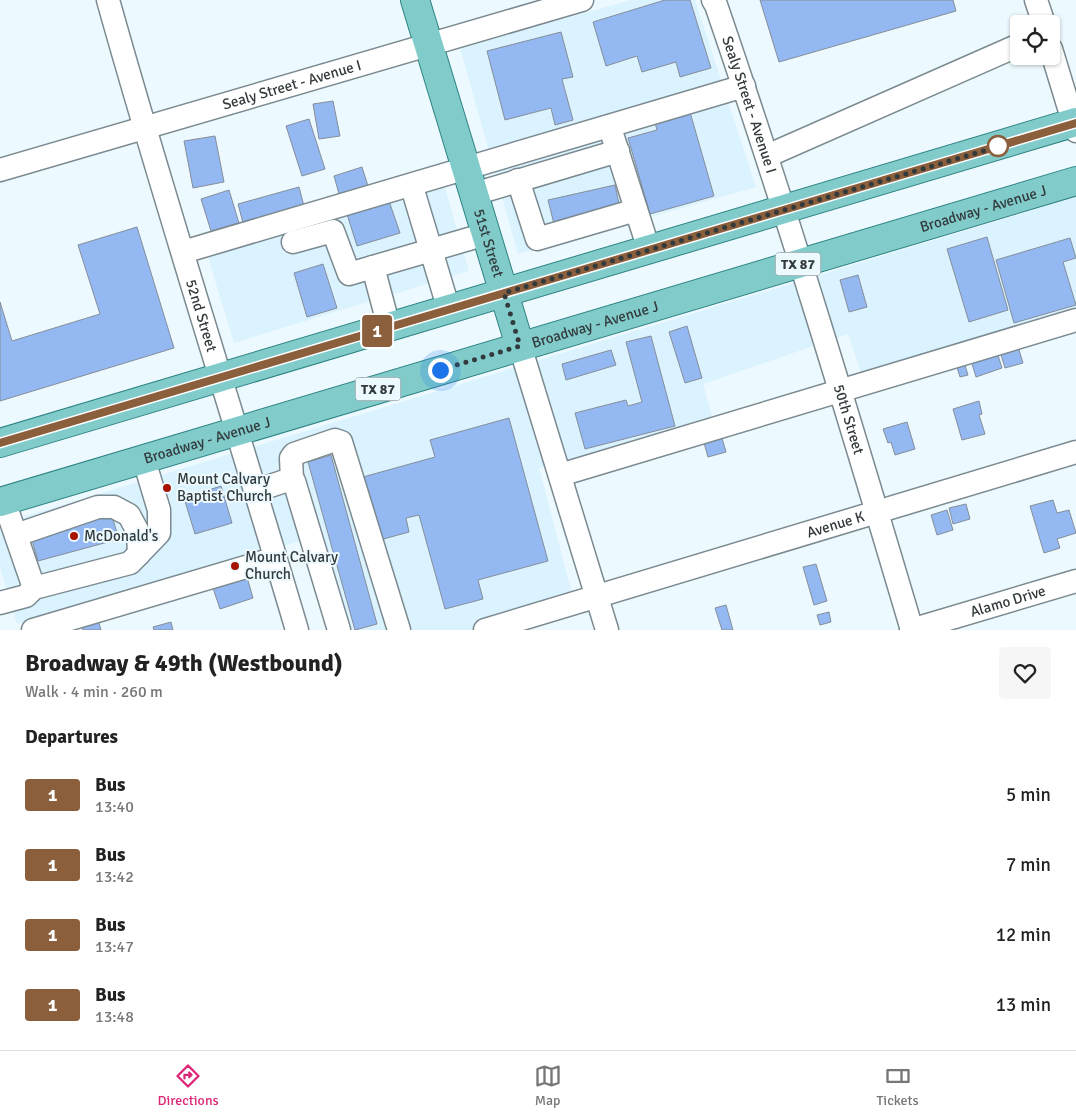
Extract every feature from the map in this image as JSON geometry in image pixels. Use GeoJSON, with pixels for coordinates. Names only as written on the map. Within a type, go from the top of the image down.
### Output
{"type":"FeatureCollection","features":[{"type":"Feature","properties":{"kind":"main road","name":"51st Street"},"geometry":{"type":"LineString","coordinates":[[415,0],[520,346]]}},
{"type":"Feature","properties":{"kind":"main road"},"geometry":{"type":"LineString","coordinates":[[0,443],[221,376],[1075,125]]}},
{"type":"Feature","properties":{"kind":"main road","name":"Broadway - Avenue J"},"geometry":{"type":"LineString","coordinates":[[2,502],[1076,181]]}},
{"type":"Feature","properties":{"kind":"street","name":"52nd Street"},"geometry":{"type":"LineString","coordinates":[[108,0],[144,127],[297,630]]}},
{"type":"Feature","properties":{"kind":"street","name":"Sealy Street - Avenue I"},"geometry":{"type":"LineString","coordinates":[[0,170],[582,0]]}},
{"type":"Feature","properties":{"kind":"street","name":"Sealy Street - Avenue I"},"geometry":{"type":"LineString","coordinates":[[713,0],[785,210]]}},
{"type":"Feature","properties":{"kind":"street"},"geometry":{"type":"LineString","coordinates":[[1036,0],[1041,15]]}},
{"type":"Feature","properties":{"kind":"street"},"geometry":{"type":"LineString","coordinates":[[767,156],[1010,49]]}},
{"type":"Feature","properties":{"kind":"street"},"geometry":{"type":"LineString","coordinates":[[1056,65],[1075,125]]}},
{"type":"Feature","properties":{"kind":"street"},"geometry":{"type":"LineString","coordinates":[[183,252],[470,181],[610,125],[744,86]]}},
{"type":"Feature","properties":{"kind":"street"},"geometry":{"type":"LineString","coordinates":[[610,125],[649,250]]}},
{"type":"Feature","properties":{"kind":"street"},"geometry":{"type":"LineString","coordinates":[[470,181],[518,180],[618,151]]}},
{"type":"Feature","properties":{"kind":"street"},"geometry":{"type":"LineString","coordinates":[[518,180],[538,239],[636,210]]}},
{"type":"Feature","properties":{"kind":"street"},"geometry":{"type":"LineString","coordinates":[[415,197],[449,310]]}},
{"type":"Feature","properties":{"kind":"street","name":"50th Street"},"geometry":{"type":"LineString","coordinates":[[785,210],[912,630]]}},
{"type":"Feature","properties":{"kind":"street"},"geometry":{"type":"LineString","coordinates":[[293,242],[334,231],[349,274],[486,234]]}},
{"type":"Feature","properties":{"kind":"street"},"geometry":{"type":"LineString","coordinates":[[372,267],[389,327]]}},
{"type":"Feature","properties":{"kind":"street"},"geometry":{"type":"LineString","coordinates":[[560,475],[1076,320]]}},
{"type":"Feature","properties":{"kind":"street","name":"51st Street"},"geometry":{"type":"LineString","coordinates":[[520,346],[607,630]]}},
{"type":"Feature","properties":{"kind":"street"},"geometry":{"type":"LineString","coordinates":[[339,630],[292,480],[291,458],[294,454],[335,440],[341,442],[398,630]]}},
{"type":"Feature","properties":{"kind":"street","name":"Avenue K"},"geometry":{"type":"LineString","coordinates":[[485,630],[1076,452]]}},
{"type":"Feature","properties":{"kind":"street"},"geometry":{"type":"LineString","coordinates":[[0,604],[26,596],[34,588],[130,563],[159,534],[159,510],[144,460]]}},
{"type":"Feature","properties":{"kind":"street"},"geometry":{"type":"LineString","coordinates":[[255,491],[292,480]]}},
{"type":"Feature","properties":{"kind":"street"},"geometry":{"type":"LineString","coordinates":[[2,502],[16,535],[34,588]]}},
{"type":"Feature","properties":{"kind":"street"},"geometry":{"type":"LineString","coordinates":[[16,535],[98,507],[114,507],[129,515],[138,532],[139,554]]}},
{"type":"Feature","properties":{"kind":"street"},"geometry":{"type":"LineString","coordinates":[[33,630],[276,558]]}},
{"type":"Feature","properties":{"kind":"street","name":"Alamo Drive"},"geometry":{"type":"LineString","coordinates":[[912,630],[1076,581]]}},
{"type":"Feature","properties":{"kind":"shaded area"},"geometry":{"type":"Polygon","coordinates":[[[631,0],[695,0],[756,187],[647,218],[614,116],[489,151],[460,48],[631,0]]]}},
{"type":"Feature","properties":{"kind":"shaded area"},"geometry":{"type":"Polygon","coordinates":[[[609,131],[635,221],[518,254],[493,165],[609,131]]]}},
{"type":"Feature","properties":{"kind":"shaded area"},"geometry":{"type":"Polygon","coordinates":[[[443,181],[469,271],[234,343],[206,251],[443,181]]]}},
{"type":"Feature","properties":{"kind":"shaded area"},"geometry":{"type":"Polygon","coordinates":[[[1076,197],[1076,308],[861,373],[848,334],[703,384],[713,419],[539,468],[574,601],[480,630],[335,630],[307,539],[17,624],[0,567],[0,524],[1076,197]]]}},
{"type":"Feature","properties":{"kind":"building"},"geometry":{"type":"Polygon","coordinates":[[[665,0],[690,0],[711,68],[680,77],[676,62],[642,72],[637,56],[606,66],[593,22],[665,0]]]}},
{"type":"Feature","properties":{"kind":"building"},"geometry":{"type":"Polygon","coordinates":[[[760,0],[953,0],[956,11],[779,62],[760,0]]]}},
{"type":"Feature","properties":{"kind":"building"},"geometry":{"type":"Polygon","coordinates":[[[561,32],[573,77],[562,79],[573,120],[555,125],[551,108],[505,120],[487,51],[561,32]]]}},
{"type":"Feature","properties":{"kind":"building"},"geometry":{"type":"Polygon","coordinates":[[[333,101],[340,136],[319,139],[313,104],[333,101]]]}},
{"type":"Feature","properties":{"kind":"building"},"geometry":{"type":"Polygon","coordinates":[[[688,105],[714,196],[650,214],[628,138],[657,130],[653,115],[688,105]]]}},
{"type":"Feature","properties":{"kind":"building"},"geometry":{"type":"Polygon","coordinates":[[[309,119],[325,169],[302,176],[286,126],[309,119]]]}},
{"type":"Feature","properties":{"kind":"building"},"geometry":{"type":"Polygon","coordinates":[[[215,136],[224,182],[193,188],[184,141],[215,136]]]}},
{"type":"Feature","properties":{"kind":"building"},"geometry":{"type":"Polygon","coordinates":[[[362,167],[368,186],[339,194],[334,176],[362,167]]]}},
{"type":"Feature","properties":{"kind":"building"},"geometry":{"type":"Polygon","coordinates":[[[615,185],[621,213],[555,228],[548,200],[615,185]]]}},
{"type":"Feature","properties":{"kind":"building"},"geometry":{"type":"Polygon","coordinates":[[[299,187],[304,206],[243,223],[238,204],[299,187]]]}},
{"type":"Feature","properties":{"kind":"building"},"geometry":{"type":"Polygon","coordinates":[[[229,190],[239,223],[211,231],[201,199],[229,190]]]}},
{"type":"Feature","properties":{"kind":"building"},"geometry":{"type":"Polygon","coordinates":[[[388,198],[400,233],[357,246],[346,211],[388,198]]]}},
{"type":"Feature","properties":{"kind":"building"},"geometry":{"type":"Polygon","coordinates":[[[137,227],[174,348],[0,401],[0,302],[12,341],[100,314],[78,245],[137,227]]]}},
{"type":"Feature","properties":{"kind":"building"},"geometry":{"type":"Polygon","coordinates":[[[987,237],[1008,310],[969,322],[947,249],[987,237]]]}},
{"type":"Feature","properties":{"kind":"building"},"geometry":{"type":"Polygon","coordinates":[[[1070,238],[1076,258],[1063,262],[1076,305],[1014,323],[996,260],[1070,238]]]}},
{"type":"Feature","properties":{"kind":"building"},"geometry":{"type":"Polygon","coordinates":[[[323,264],[337,308],[307,317],[294,273],[323,264]]]}},
{"type":"Feature","properties":{"kind":"building"},"geometry":{"type":"Polygon","coordinates":[[[858,275],[867,307],[849,312],[840,280],[858,275]]]}},
{"type":"Feature","properties":{"kind":"building"},"geometry":{"type":"Polygon","coordinates":[[[687,326],[702,378],[685,383],[669,332],[687,326]]]}},
{"type":"Feature","properties":{"kind":"building"},"geometry":{"type":"Polygon","coordinates":[[[651,336],[675,426],[585,449],[575,413],[626,400],[628,406],[642,402],[626,342],[651,336]]]}},
{"type":"Feature","properties":{"kind":"building"},"geometry":{"type":"Polygon","coordinates":[[[1017,343],[1023,363],[1005,368],[999,348],[1017,343]]]}},
{"type":"Feature","properties":{"kind":"building"},"geometry":{"type":"Polygon","coordinates":[[[996,349],[1002,368],[976,377],[970,357],[996,349]]]}},
{"type":"Feature","properties":{"kind":"building"},"geometry":{"type":"Polygon","coordinates":[[[611,350],[616,365],[566,380],[562,364],[611,350]]]}},
{"type":"Feature","properties":{"kind":"building"},"geometry":{"type":"Polygon","coordinates":[[[963,359],[968,375],[960,377],[955,361],[963,359]]]}},
{"type":"Feature","properties":{"kind":"building"},"geometry":{"type":"Polygon","coordinates":[[[979,401],[982,414],[979,415],[985,434],[962,440],[953,409],[979,401]]]}},
{"type":"Feature","properties":{"kind":"building"},"geometry":{"type":"Polygon","coordinates":[[[509,418],[548,561],[478,580],[483,599],[445,609],[419,515],[406,518],[409,532],[380,540],[363,477],[435,457],[430,440],[509,418]]]}},
{"type":"Feature","properties":{"kind":"building"},"geometry":{"type":"Polygon","coordinates":[[[907,422],[915,449],[895,455],[891,442],[888,443],[883,429],[907,422]]]}},
{"type":"Feature","properties":{"kind":"building"},"geometry":{"type":"Polygon","coordinates":[[[720,431],[726,452],[708,457],[702,436],[720,431]]]}},
{"type":"Feature","properties":{"kind":"building"},"geometry":{"type":"Polygon","coordinates":[[[331,455],[377,624],[355,630],[308,462],[331,455]]]}},
{"type":"Feature","properties":{"kind":"building"},"geometry":{"type":"Polygon","coordinates":[[[221,486],[232,523],[195,534],[184,498],[221,486]]]}},
{"type":"Feature","properties":{"kind":"building"},"geometry":{"type":"Polygon","coordinates":[[[1053,500],[1057,513],[1069,510],[1076,533],[1057,539],[1060,548],[1044,553],[1030,506],[1053,500]]]}},
{"type":"Feature","properties":{"kind":"building"},"geometry":{"type":"Polygon","coordinates":[[[966,504],[970,519],[953,524],[949,508],[966,504]]]}},
{"type":"Feature","properties":{"kind":"building","name":"McDonald's"},"geometry":{"type":"Polygon","coordinates":[[[110,510],[119,539],[38,561],[30,533],[110,510]]]}},
{"type":"Feature","properties":{"kind":"building"},"geometry":{"type":"Polygon","coordinates":[[[947,510],[953,530],[937,535],[931,515],[947,510]]]}},
{"type":"Feature","properties":{"kind":"building"},"geometry":{"type":"Polygon","coordinates":[[[816,564],[827,601],[814,605],[803,567],[816,564]]]}},
{"type":"Feature","properties":{"kind":"building"},"geometry":{"type":"Polygon","coordinates":[[[247,577],[253,598],[220,609],[213,588],[247,577]]]}},
{"type":"Feature","properties":{"kind":"building"},"geometry":{"type":"Polygon","coordinates":[[[726,605],[733,630],[722,630],[715,608],[726,605]]]}},
{"type":"Feature","properties":{"kind":"building"},"geometry":{"type":"Polygon","coordinates":[[[829,612],[831,622],[820,625],[817,615],[829,612]]]}},
{"type":"Feature","properties":{"kind":"building"},"geometry":{"type":"Polygon","coordinates":[[[97,616],[101,630],[83,630],[80,621],[97,616]]]}},
{"type":"Feature","properties":{"kind":"building"},"geometry":{"type":"Polygon","coordinates":[[[171,622],[173,630],[154,630],[153,627],[171,622]]]}},
{"type":"Feature","properties":{"kind":"bus line","name":"1"},"geometry":{"type":"LineString","coordinates":[[0,443],[1076,123]]}},
{"type":"Feature","properties":{"kind":"place","name":"Mount Calvary Baptist Church"},"geometry":{"type":"Point","coordinates":[167,488]}},
{"type":"Feature","properties":{"kind":"place","name":"McDonald's"},"geometry":{"type":"Point","coordinates":[74,536]}},
{"type":"Feature","properties":{"kind":"place","name":"Mount Calvary Church"},"geometry":{"type":"Point","coordinates":[235,566]}},
{"type":"Feature","properties":{"kind":"route"},"geometry":{"type":"LineString","coordinates":[[440,370],[520,346],[504,293],[1000,146],[998,146]]}}]}
